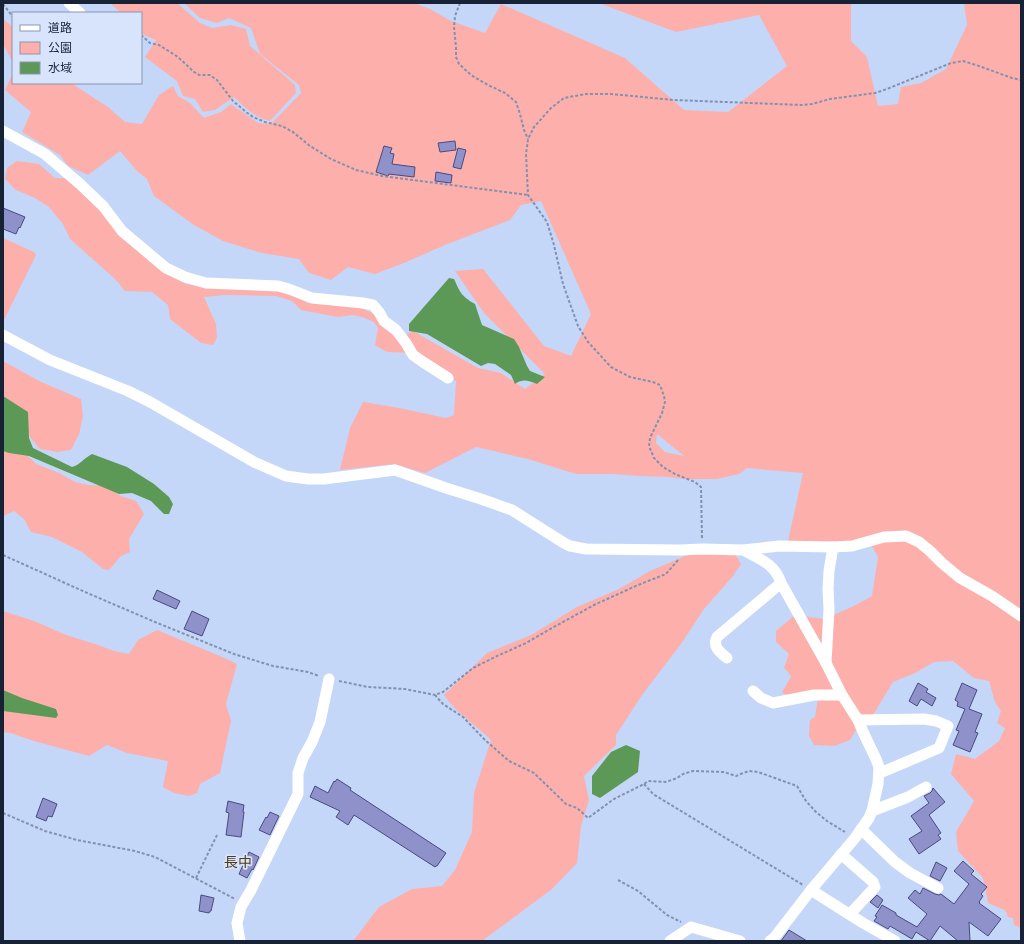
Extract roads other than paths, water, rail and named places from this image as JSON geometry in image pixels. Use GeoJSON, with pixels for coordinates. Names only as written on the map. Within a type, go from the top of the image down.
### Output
{"type":"FeatureCollection","features":[{"type":"Feature","properties":{"kind":"street"},"geometry":{"type":"LineString","coordinates":[[69,3],[79,12]]}},
{"type":"Feature","properties":{"kind":"street"},"geometry":{"type":"LineString","coordinates":[[3,131],[45,154],[103,206],[122,231],[166,268],[184,277],[206,283],[278,286],[312,298],[373,305],[384,321],[396,330],[413,355],[448,378]]}},
{"type":"Feature","properties":{"kind":"street"},"geometry":{"type":"LineString","coordinates":[[3,335],[50,360],[128,391],[150,402],[254,462],[286,476],[308,479],[395,470],[512,510],[564,543],[570,546],[586,549],[744,550],[779,546],[833,547],[852,546],[884,537],[906,536],[925,546],[942,564],[960,578],[992,596],[1021,616]]}},
{"type":"Feature","properties":{"kind":"street"},"geometry":{"type":"LineString","coordinates":[[826,663],[829,609],[829,571],[833,547]]}},
{"type":"Feature","properties":{"kind":"street"},"geometry":{"type":"LineString","coordinates":[[744,550],[771,566],[779,576],[842,695],[858,720],[876,759],[880,773],[872,811],[869,818],[774,938],[770,941]]}},
{"type":"Feature","properties":{"kind":"street"},"geometry":{"type":"LineString","coordinates":[[727,658],[717,649],[715,645],[717,637],[782,583]]}},
{"type":"Feature","properties":{"kind":"street"},"geometry":{"type":"LineString","coordinates":[[240,941],[237,923],[243,903],[251,890],[298,794],[298,772],[320,722],[329,679]]}},
{"type":"Feature","properties":{"kind":"street"},"geometry":{"type":"LineString","coordinates":[[753,691],[761,698],[773,703],[814,695],[842,695]]}},
{"type":"Feature","properties":{"kind":"street"},"geometry":{"type":"LineString","coordinates":[[858,720],[924,719],[936,721],[948,726],[939,748],[880,773]]}},
{"type":"Feature","properties":{"kind":"street"},"geometry":{"type":"LineString","coordinates":[[872,811],[908,797],[926,787]]}},
{"type":"Feature","properties":{"kind":"street"},"geometry":{"type":"LineString","coordinates":[[858,833],[910,873],[938,888]]}},
{"type":"Feature","properties":{"kind":"street"},"geometry":{"type":"LineString","coordinates":[[841,854],[873,882],[875,887],[850,914]]}},
{"type":"Feature","properties":{"kind":"street"},"geometry":{"type":"LineString","coordinates":[[811,890],[895,941]]}},
{"type":"Feature","properties":{"kind":"street"},"geometry":{"type":"LineString","coordinates":[[670,941],[691,927],[740,941]]}},
{"type":"Feature","properties":{"kind":"water"},"geometry":{"type":"Polygon","coordinates":[[[449,278],[454,279],[467,299],[475,304],[482,325],[514,339],[530,371],[545,377],[537,384],[520,381],[515,384],[511,375],[495,364],[488,363],[481,366],[427,334],[409,331],[409,324],[449,278]]]}},
{"type":"Feature","properties":{"kind":"water"},"geometry":{"type":"Polygon","coordinates":[[[3,396],[28,412],[29,438],[33,448],[72,467],[92,454],[127,467],[154,484],[169,497],[173,504],[169,514],[164,514],[151,501],[132,493],[119,494],[29,456],[3,451],[3,396]]]}},
{"type":"Feature","properties":{"kind":"water"},"geometry":{"type":"Polygon","coordinates":[[[3,690],[56,709],[58,715],[56,718],[3,711],[3,690]]]}},
{"type":"Feature","properties":{"kind":"water"},"geometry":{"type":"Polygon","coordinates":[[[626,745],[640,751],[638,772],[600,798],[592,794],[592,776],[611,752],[626,745]]]}},
{"type":"Feature","properties":{"kind":"district","name":"長中"},"geometry":{"type":"Point","coordinates":[238,862]}}]}
